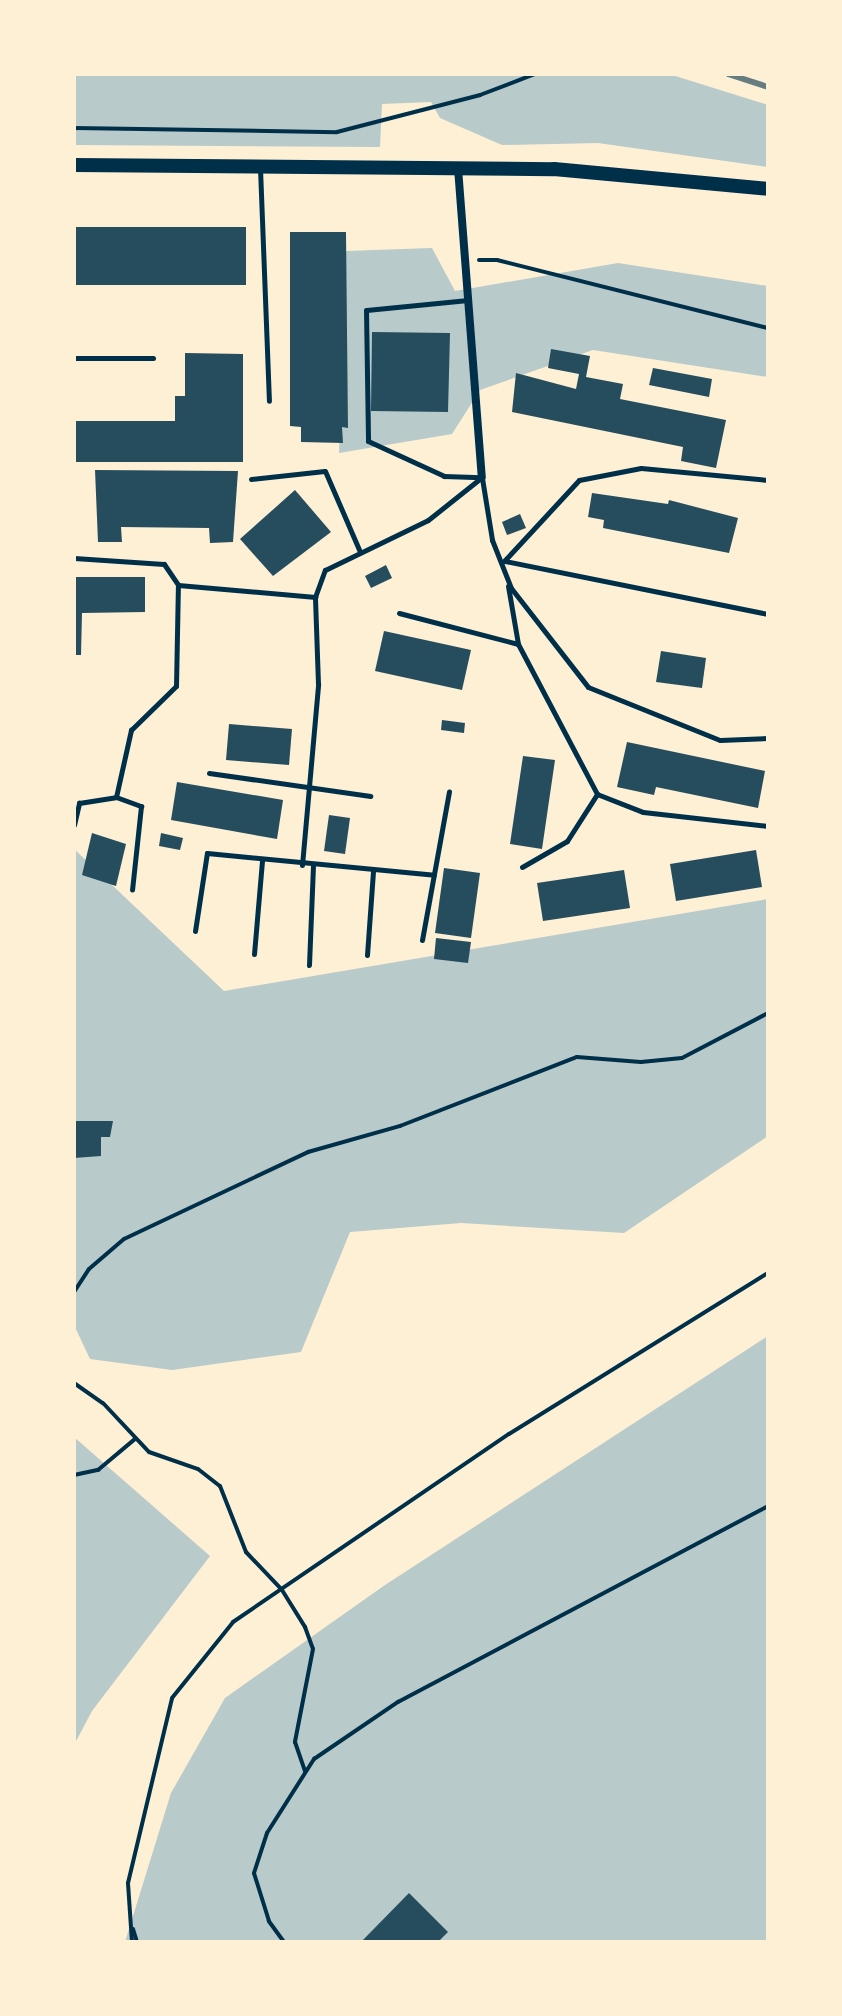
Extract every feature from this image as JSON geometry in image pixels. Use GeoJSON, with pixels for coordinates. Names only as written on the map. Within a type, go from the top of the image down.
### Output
{"type":"FeatureCollection","features":[{"type":"Feature","properties":{"kind":"street"},"geometry":{"type":"LineString","coordinates":[[74,165],[572,170],[768,189]]}},
{"type":"Feature","properties":{"kind":"street"},"geometry":{"type":"LineString","coordinates":[[458,167],[482,477]]}},
{"type":"Feature","properties":{"kind":"lane"},"geometry":{"type":"LineString","coordinates":[[260,167],[269,401]]}},
{"type":"Feature","properties":{"kind":"lane"},"geometry":{"type":"LineString","coordinates":[[470,300],[366,310],[368,441],[444,476],[482,477]]}},
{"type":"Feature","properties":{"kind":"lane"},"geometry":{"type":"LineString","coordinates":[[74,358],[153,358]]}},
{"type":"Feature","properties":{"kind":"lane"},"geometry":{"type":"LineString","coordinates":[[504,561],[579,480],[641,468],[768,480]]}},
{"type":"Feature","properties":{"kind":"lane"},"geometry":{"type":"LineString","coordinates":[[251,479],[325,471],[360,553]]}},
{"type":"Feature","properties":{"kind":"lane"},"geometry":{"type":"LineString","coordinates":[[302,865],[318,684],[315,597],[325,570],[428,520],[482,477]]}},
{"type":"Feature","properties":{"kind":"lane"},"geometry":{"type":"LineString","coordinates":[[482,477],[492,540],[504,561],[511,588],[588,687],[720,740],[768,738]]}},
{"type":"Feature","properties":{"kind":"lane"},"geometry":{"type":"LineString","coordinates":[[74,558],[164,564],[178,585],[176,686],[131,730],[116,797]]}},
{"type":"Feature","properties":{"kind":"lane"},"geometry":{"type":"LineString","coordinates":[[504,561],[768,614]]}},
{"type":"Feature","properties":{"kind":"lane"},"geometry":{"type":"LineString","coordinates":[[504,561],[518,644],[597,794],[643,812],[768,826]]}},
{"type":"Feature","properties":{"kind":"lane"},"geometry":{"type":"LineString","coordinates":[[178,585],[315,597]]}},
{"type":"Feature","properties":{"kind":"lane"},"geometry":{"type":"LineString","coordinates":[[399,613],[518,644]]}},
{"type":"Feature","properties":{"kind":"lane"},"geometry":{"type":"LineString","coordinates":[[209,773],[370,796]]}},
{"type":"Feature","properties":{"kind":"lane"},"geometry":{"type":"LineString","coordinates":[[422,940],[449,791]]}},
{"type":"Feature","properties":{"kind":"lane"},"geometry":{"type":"LineString","coordinates":[[522,867],[567,841],[597,794]]}},
{"type":"Feature","properties":{"kind":"lane"},"geometry":{"type":"LineString","coordinates":[[74,825],[79,803],[116,797],[141,806],[132,890]]}},
{"type":"Feature","properties":{"kind":"lane"},"geometry":{"type":"LineString","coordinates":[[195,931],[207,853],[302,865],[434,875]]}},
{"type":"Feature","properties":{"kind":"lane"},"geometry":{"type":"LineString","coordinates":[[254,954],[262,860]]}},
{"type":"Feature","properties":{"kind":"lane"},"geometry":{"type":"LineString","coordinates":[[309,965],[313,866]]}},
{"type":"Feature","properties":{"kind":"lane"},"geometry":{"type":"LineString","coordinates":[[367,955],[373,871]]}},
{"type":"Feature","properties":{"kind":"path"},"geometry":{"type":"LineString","coordinates":[[74,128],[337,132],[480,95],[535,74]]}},
{"type":"Feature","properties":{"kind":"path"},"geometry":{"type":"LineString","coordinates":[[466,260],[497,260],[768,328]]}},
{"type":"Feature","properties":{"kind":"path"},"geometry":{"type":"LineString","coordinates":[[74,1292],[89,1269],[124,1239],[308,1152],[400,1126],[577,1057],[641,1062],[682,1058],[768,1013]]}},
{"type":"Feature","properties":{"kind":"path"},"geometry":{"type":"LineString","coordinates":[[134,1942],[128,1883],[172,1698],[233,1622],[509,1434],[768,1273]]}},
{"type":"Feature","properties":{"kind":"path"},"geometry":{"type":"LineString","coordinates":[[74,1383],[103,1403],[149,1452],[198,1469],[220,1486],[246,1552],[282,1590],[313,1649],[295,1742],[305,1771]]}},
{"type":"Feature","properties":{"kind":"path"},"geometry":{"type":"LineString","coordinates":[[74,1475],[98,1470],[135,1439]]}},
{"type":"Feature","properties":{"kind":"path"},"geometry":{"type":"LineString","coordinates":[[284,1942],[269,1921],[254,1873],[267,1833],[314,1759],[398,1702],[768,1506]]}},
{"type":"Feature","properties":{"kind":"shaded area"},"geometry":{"type":"Polygon","coordinates":[[[74,74],[669,74],[768,105],[768,167],[598,143],[502,145],[440,118],[431,102],[382,104],[380,147],[74,145],[74,74]]]}},
{"type":"Feature","properties":{"kind":"shaded area"},"geometry":{"type":"Polygon","coordinates":[[[432,248],[455,291],[618,263],[768,286],[768,377],[593,350],[480,390],[452,434],[339,453],[346,251],[432,248]]]}},
{"type":"Feature","properties":{"kind":"shaded area"},"geometry":{"type":"Polygon","coordinates":[[[74,849],[224,991],[768,899],[768,1136],[624,1233],[461,1223],[350,1232],[301,1352],[172,1370],[90,1359],[74,1325],[74,849]]]}},
{"type":"Feature","properties":{"kind":"shaded area"},"geometry":{"type":"Polygon","coordinates":[[[768,1336],[768,1942],[125,1942],[171,1793],[225,1698],[385,1585],[768,1336]]]}},
{"type":"Feature","properties":{"kind":"shaded area"},"geometry":{"type":"Polygon","coordinates":[[[74,1437],[210,1556],[92,1711],[74,1745],[74,1437]]]}},
{"type":"Feature","properties":{"kind":"building"},"geometry":{"type":"Polygon","coordinates":[[[74,227],[246,227],[246,285],[74,285],[74,227]]]}},
{"type":"Feature","properties":{"kind":"building"},"geometry":{"type":"Polygon","coordinates":[[[290,232],[346,232],[348,428],[342,427],[343,443],[301,442],[301,427],[290,426],[290,232]]]}},
{"type":"Feature","properties":{"kind":"building"},"geometry":{"type":"Polygon","coordinates":[[[372,332],[450,333],[448,412],[371,411],[372,332]]]}},
{"type":"Feature","properties":{"kind":"building"},"geometry":{"type":"Polygon","coordinates":[[[551,349],[590,356],[586,377],[623,384],[620,399],[726,420],[716,468],[681,461],[683,447],[512,412],[516,373],[576,389],[579,374],[548,368],[551,349]]]}},
{"type":"Feature","properties":{"kind":"building"},"geometry":{"type":"Polygon","coordinates":[[[185,353],[243,354],[243,462],[74,462],[74,421],[175,421],[175,396],[185,396],[185,353]]]}},
{"type":"Feature","properties":{"kind":"building"},"geometry":{"type":"Polygon","coordinates":[[[653,368],[712,379],[709,397],[649,385],[653,368]]]}},
{"type":"Feature","properties":{"kind":"building"},"geometry":{"type":"Polygon","coordinates":[[[95,470],[238,471],[233,542],[210,543],[209,528],[121,527],[122,542],[98,542],[95,470]]]}},
{"type":"Feature","properties":{"kind":"building"},"geometry":{"type":"Polygon","coordinates":[[[295,490],[331,532],[273,576],[240,539],[295,490]]]}},
{"type":"Feature","properties":{"kind":"building"},"geometry":{"type":"Polygon","coordinates":[[[592,493],[668,504],[669,500],[738,518],[729,553],[603,528],[604,520],[588,517],[592,493]]]}},
{"type":"Feature","properties":{"kind":"building"},"geometry":{"type":"Polygon","coordinates":[[[520,514],[526,528],[507,535],[502,522],[520,514]]]}},
{"type":"Feature","properties":{"kind":"building"},"geometry":{"type":"Polygon","coordinates":[[[386,565],[392,578],[371,588],[365,576],[386,565]]]}},
{"type":"Feature","properties":{"kind":"building"},"geometry":{"type":"Polygon","coordinates":[[[74,577],[145,577],[145,612],[82,613],[81,655],[74,655],[74,577]]]}},
{"type":"Feature","properties":{"kind":"building"},"geometry":{"type":"Polygon","coordinates":[[[384,631],[471,650],[462,690],[375,671],[384,631]]]}},
{"type":"Feature","properties":{"kind":"building"},"geometry":{"type":"Polygon","coordinates":[[[661,651],[706,658],[702,688],[656,682],[661,651]]]}},
{"type":"Feature","properties":{"kind":"building"},"geometry":{"type":"Polygon","coordinates":[[[442,720],[465,723],[464,733],[441,730],[442,720]]]}},
{"type":"Feature","properties":{"kind":"building"},"geometry":{"type":"Polygon","coordinates":[[[229,724],[292,729],[289,765],[226,760],[229,724]]]}},
{"type":"Feature","properties":{"kind":"building"},"geometry":{"type":"Polygon","coordinates":[[[627,742],[765,771],[758,808],[656,787],[654,795],[617,787],[627,742]]]}},
{"type":"Feature","properties":{"kind":"building"},"geometry":{"type":"Polygon","coordinates":[[[523,756],[555,760],[542,849],[510,844],[523,756]]]}},
{"type":"Feature","properties":{"kind":"building"},"geometry":{"type":"Polygon","coordinates":[[[177,782],[283,800],[277,839],[171,820],[177,782]]]}},
{"type":"Feature","properties":{"kind":"building"},"geometry":{"type":"Polygon","coordinates":[[[329,815],[350,818],[345,854],[324,851],[329,815]]]}},
{"type":"Feature","properties":{"kind":"building"},"geometry":{"type":"Polygon","coordinates":[[[92,833],[126,844],[116,886],[82,875],[92,833]]]}},
{"type":"Feature","properties":{"kind":"building"},"geometry":{"type":"Polygon","coordinates":[[[161,833],[183,838],[180,850],[159,846],[161,833]]]}},
{"type":"Feature","properties":{"kind":"building"},"geometry":{"type":"Polygon","coordinates":[[[756,850],[762,887],[676,901],[670,864],[756,850]]]}},
{"type":"Feature","properties":{"kind":"building"},"geometry":{"type":"Polygon","coordinates":[[[444,868],[480,873],[471,938],[435,933],[444,868]]]}},
{"type":"Feature","properties":{"kind":"building"},"geometry":{"type":"Polygon","coordinates":[[[624,870],[630,908],[543,921],[537,883],[624,870]]]}},
{"type":"Feature","properties":{"kind":"building"},"geometry":{"type":"Polygon","coordinates":[[[436,938],[471,942],[468,963],[434,959],[436,938]]]}},
{"type":"Feature","properties":{"kind":"building"},"geometry":{"type":"Polygon","coordinates":[[[75,1121],[113,1121],[110,1137],[101,1137],[101,1156],[74,1158],[75,1121]]]}},
{"type":"Feature","properties":{"kind":"building"},"geometry":{"type":"Polygon","coordinates":[[[409,1893],[448,1932],[438,1942],[361,1942],[409,1893]]]}},
{"type":"Feature","properties":{"kind":"railway"},"geometry":{"type":"LineString","coordinates":[[728,74],[768,87]]}}]}
